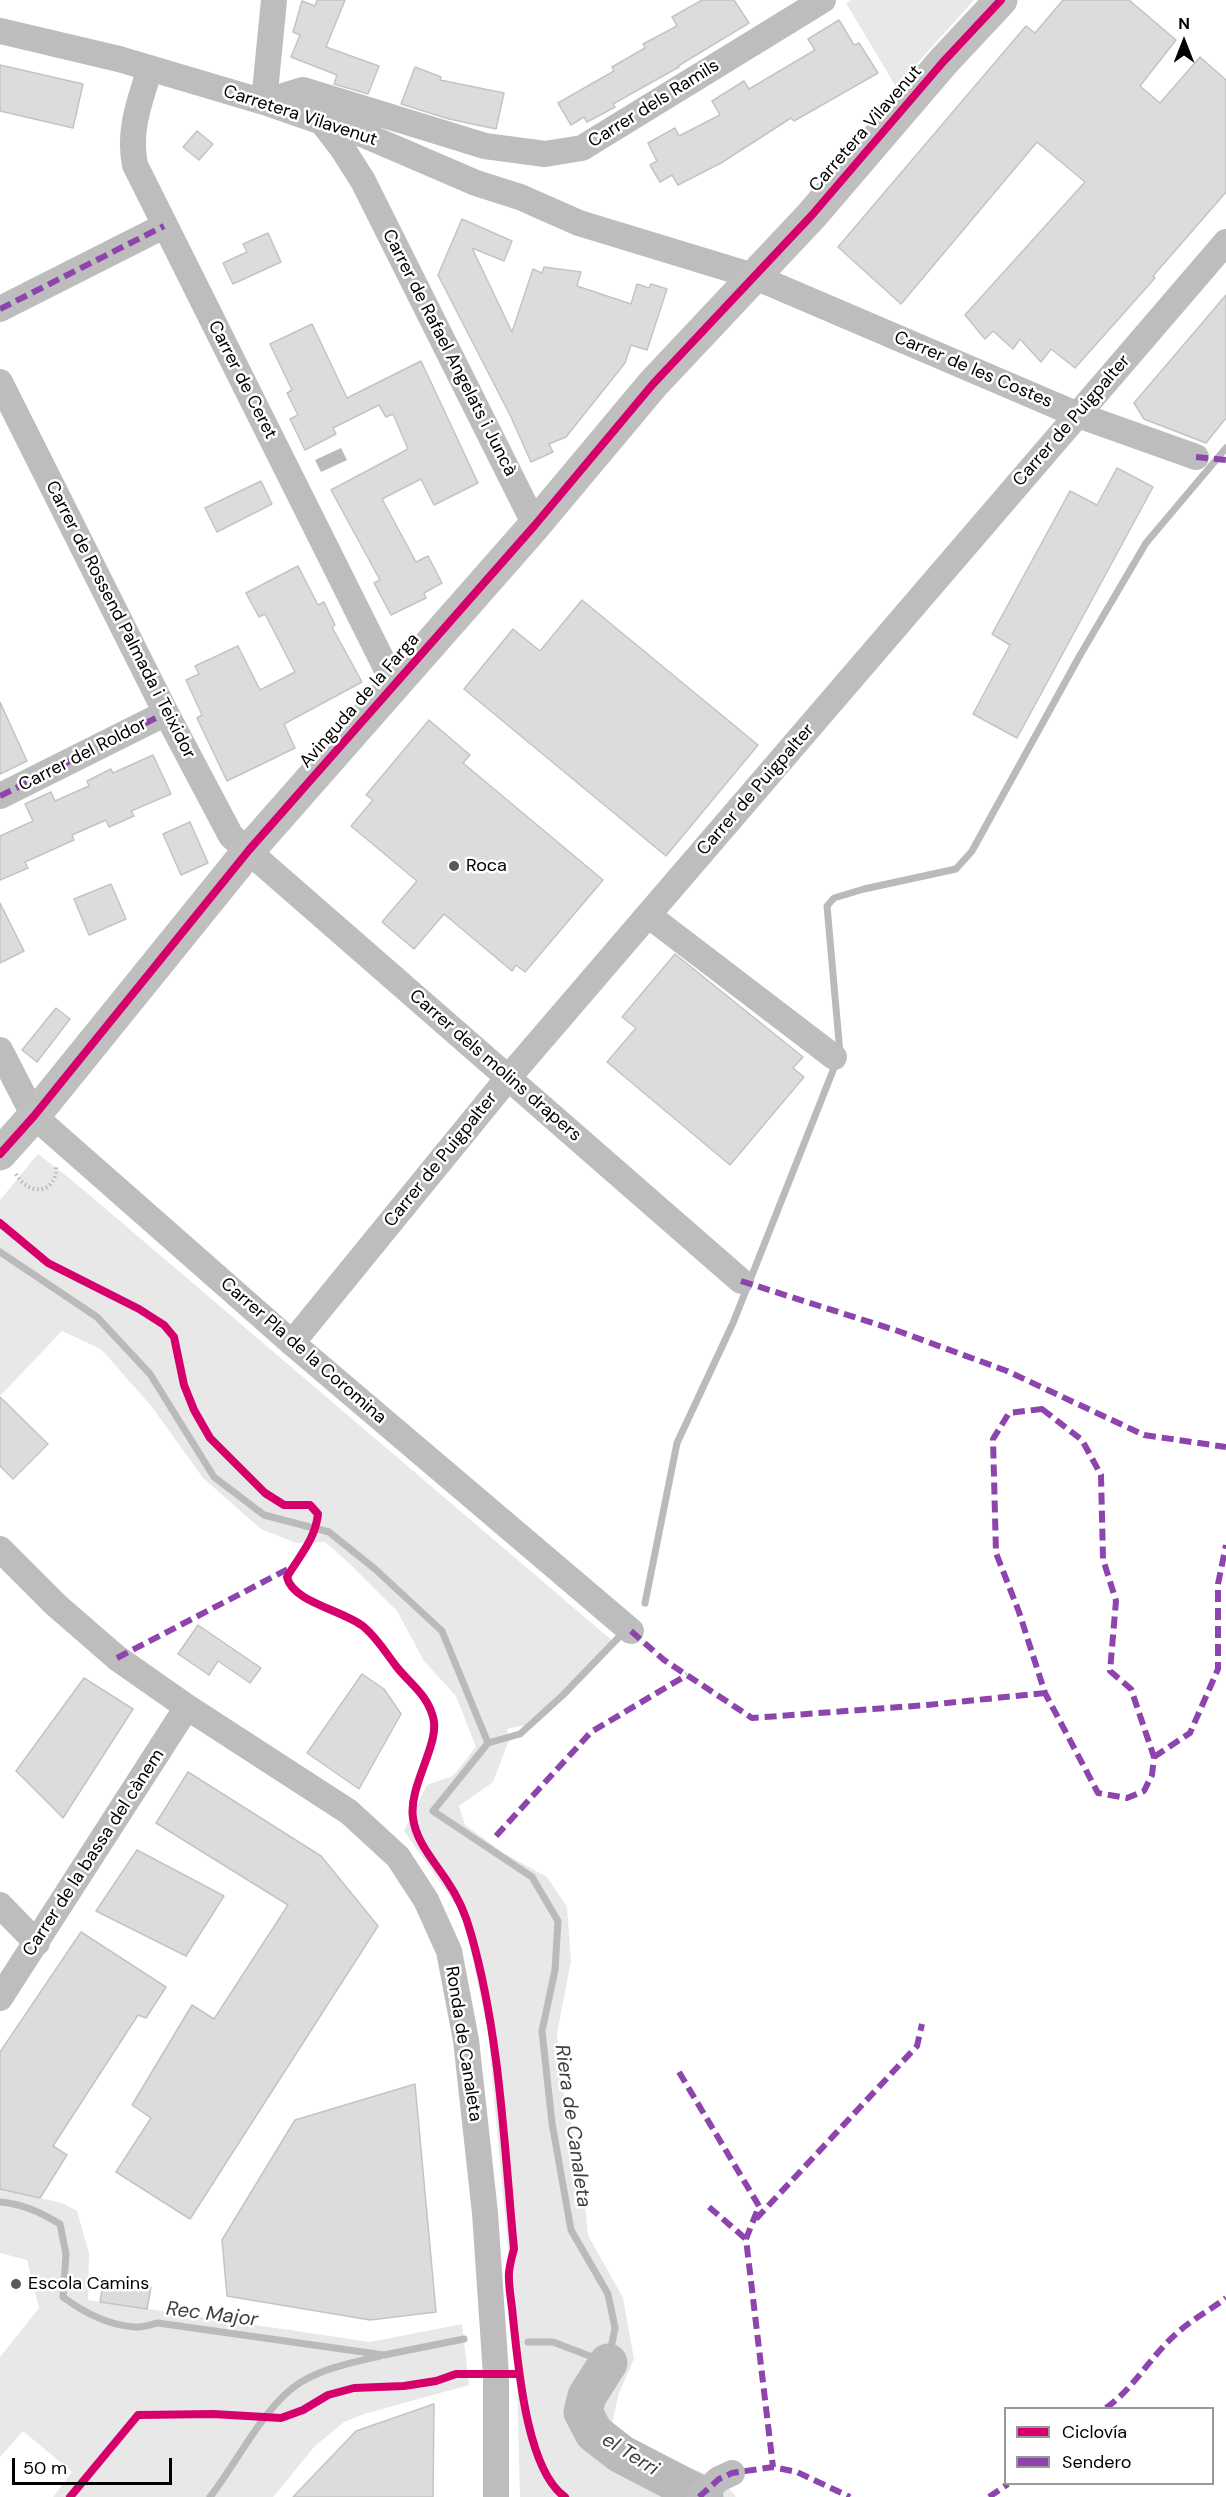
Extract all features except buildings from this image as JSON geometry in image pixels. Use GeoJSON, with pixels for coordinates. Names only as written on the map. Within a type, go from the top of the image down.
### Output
{"type":"FeatureCollection","features":[{"type":"Feature","properties":{"kind":"street"},"geometry":{"type":"LineString","coordinates":[[264,102],[274,0]]}},
{"type":"Feature","properties":{"kind":"street","name":"Carretera Vilavenut"},"geometry":{"type":"LineString","coordinates":[[0,31],[150,68],[348,128],[476,183],[520,196],[579,223],[753,276],[812,215],[943,62],[1001,0]]}},
{"type":"Feature","properties":{"kind":"street","name":"Carrer dels Ramils"},"geometry":{"type":"LineString","coordinates":[[264,102],[303,90],[485,146],[546,154],[573,150],[582,148],[807,4]]}},
{"type":"Feature","properties":{"kind":"street","name":"Carrer de Ceret"},"geometry":{"type":"LineString","coordinates":[[150,68],[133,128],[132,149],[135,165],[394,684]]}},
{"type":"Feature","properties":{"kind":"street","name":"Carrer de Rafael Angelats i Juncà"},"geometry":{"type":"LineString","coordinates":[[322,122],[363,181],[535,525]]}},
{"type":"Feature","properties":{"kind":"street"},"geometry":{"type":"LineString","coordinates":[[363,181],[370,160],[377,154],[400,150]]}},
{"type":"Feature","properties":{"kind":"street"},"geometry":{"type":"LineString","coordinates":[[0,309],[164,226]]}},
{"type":"Feature","properties":{"kind":"street","name":"Carrer de Puigpalter"},"geometry":{"type":"LineString","coordinates":[[292,1343],[508,1078],[1226,242]]}},
{"type":"Feature","properties":{"kind":"street","name":"Carrer de les Costes"},"geometry":{"type":"LineString","coordinates":[[753,276],[1078,415],[1196,457]]}},
{"type":"Feature","properties":{"kind":"street","name":"Avinguda de la Farga"},"geometry":{"type":"LineString","coordinates":[[8,1161],[34,1116],[249,850],[535,525],[653,384],[753,276]]}},
{"type":"Feature","properties":{"kind":"street","name":"Carrer de Rossend Palmada i Teixidor"},"geometry":{"type":"LineString","coordinates":[[0,382],[166,713],[231,836],[249,850]]}},
{"type":"Feature","properties":{"kind":"street","name":"Carrer del Roldor"},"geometry":{"type":"LineString","coordinates":[[0,796],[166,713]]}},
{"type":"Feature","properties":{"kind":"street","name":"Carrer dels molins drapers"},"geometry":{"type":"LineString","coordinates":[[249,850],[741,1281]]}},
{"type":"Feature","properties":{"kind":"street"},"geometry":{"type":"LineString","coordinates":[[648,915],[834,1057]]}},
{"type":"Feature","properties":{"kind":"street","name":"Carrer Pla de la Coromina"},"geometry":{"type":"LineString","coordinates":[[0,1050],[34,1116],[292,1343],[631,1631]]}},
{"type":"Feature","properties":{"kind":"street","name":"Ronda de Canaleta"},"geometry":{"type":"LineString","coordinates":[[0,1549],[56,1605],[117,1658],[349,1812],[398,1857],[426,1900],[449,1951],[466,2040],[485,2213],[496,2375],[496,2497]]}},
{"type":"Feature","properties":{"kind":"street","name":"Carrer de la bassa del cànem"},"geometry":{"type":"LineString","coordinates":[[0,1998],[188,1707]]}},
{"type":"Feature","properties":{"kind":"street"},"geometry":{"type":"LineString","coordinates":[[0,1905],[37,1943]]}},
{"type":"Feature","properties":{"kind":"street"},"geometry":{"type":"LineString","coordinates":[[699,2497],[725,2476]]}},
{"type":"Feature","properties":{"kind":"path"},"geometry":{"type":"LineString","coordinates":[[8,1161],[22,1185],[34,1190],[46,1188],[55,1178],[56,1166],[53,1160]]}},
{"type":"Feature","properties":{"kind":"path"},"geometry":{"type":"LineString","coordinates":[[213,2414],[281,2418],[303,2410],[328,2395],[354,2388],[404,2386],[436,2381],[456,2374],[496,2375]]}},
{"type":"Feature","properties":{"kind":"shaded area"},"geometry":{"type":"Polygon","coordinates":[[[851,0],[974,0],[896,87],[846,3],[851,0]]]}},
{"type":"Feature","properties":{"kind":"shaded area"},"geometry":{"type":"Polygon","coordinates":[[[341,448],[347,460],[321,472],[315,460],[341,448]]]}},
{"type":"Feature","properties":{"kind":"shaded area"},"geometry":{"type":"Polygon","coordinates":[[[38,1154],[73,1181],[615,1643],[525,1725],[507,1729],[509,1740],[493,1782],[459,1806],[465,1825],[505,1854],[547,1877],[567,1907],[571,1961],[557,2033],[561,2082],[580,2157],[588,2235],[623,2298],[634,2359],[619,2393],[612,2423],[641,2447],[719,2481],[736,2497],[520,2497],[516,2336],[488,2031],[463,1915],[404,1831],[427,1785],[453,1776],[476,1747],[456,1696],[424,1661],[397,1611],[325,1542],[296,1543],[261,1529],[203,1478],[152,1407],[101,1349],[62,1331],[0,1396],[0,1200],[38,1154]]]}},
{"type":"Feature","properties":{"kind":"shaded area"},"geometry":{"type":"Polygon","coordinates":[[[0,2189],[62,2203],[77,2211],[89,2253],[88,2300],[370,2342],[462,2324],[469,2385],[364,2414],[344,2422],[315,2446],[273,2497],[53,2497],[72,2472],[23,2431],[0,2457],[0,2357],[39,2308],[27,2260],[0,2253],[0,2189]]]}},
{"type":"Feature","properties":{"kind":"waterway"},"geometry":{"type":"LineString","coordinates":[[840,1053],[827,906],[834,898],[864,889],[956,869],[972,851],[1079,657],[1146,543],[1226,448]]}},
{"type":"Feature","properties":{"kind":"waterway"},"geometry":{"type":"LineString","coordinates":[[645,1603],[677,1443],[733,1323],[836,1063]]}},
{"type":"Feature","properties":{"kind":"waterway","name":"Riera de Canaleta"},"geometry":{"type":"LineString","coordinates":[[0,1252],[97,1317],[150,1374],[214,1477],[264,1515],[329,1532],[375,1569],[442,1631],[488,1743],[433,1811],[532,1877],[558,1921],[555,1970],[542,2031],[552,2123],[571,2230],[608,2294],[615,2328],[608,2363],[553,2342],[528,2342]]}},
{"type":"Feature","properties":{"kind":"waterway"},"geometry":{"type":"LineString","coordinates":[[488,1743],[520,1734],[563,1695],[619,1637]]}},
{"type":"Feature","properties":{"kind":"waterway","name":"Rec Major"},"geometry":{"type":"LineString","coordinates":[[0,2202],[31,2209],[60,2224],[66,2254],[63,2297],[88,2313],[115,2324],[137,2327],[158,2323],[384,2355],[464,2339]]}},
{"type":"Feature","properties":{"kind":"waterway"},"geometry":{"type":"LineString","coordinates":[[210,2497],[275,2404],[288,2392],[319,2373],[380,2356]]}},
{"type":"Feature","properties":{"kind":"waterway","name":"el Terri"},"geometry":{"type":"LineString","coordinates":[[608,2363],[587,2396],[583,2412],[594,2433],[621,2454],[704,2497]]}},
{"type":"Feature","properties":{"kind":"marked path"},"geometry":{"type":"LineString","coordinates":[[0,309],[164,226]]}},
{"type":"Feature","properties":{"kind":"marked path"},"geometry":{"type":"LineString","coordinates":[[1196,457],[1226,460]]}},
{"type":"Feature","properties":{"kind":"marked path"},"geometry":{"type":"LineString","coordinates":[[0,796],[166,713]]}},
{"type":"Feature","properties":{"kind":"marked path"},"geometry":{"type":"LineString","coordinates":[[741,1281],[898,1331],[1007,1371],[1144,1435],[1226,1447]]}},
{"type":"Feature","properties":{"kind":"marked path"},"geometry":{"type":"LineString","coordinates":[[1042,1409],[1082,1440],[1101,1475],[1103,1559],[1116,1601],[1110,1671],[1131,1689],[1154,1757],[1152,1775],[1144,1791],[1127,1798],[1098,1793],[1045,1693],[1019,1612],[996,1553],[993,1439],[1009,1413],[1042,1409]]}},
{"type":"Feature","properties":{"kind":"marked path"},"geometry":{"type":"LineString","coordinates":[[1154,1757],[1190,1733],[1218,1669],[1218,1584],[1226,1545]]}},
{"type":"Feature","properties":{"kind":"marked path"},"geometry":{"type":"LineString","coordinates":[[117,1658],[290,1568]]}},
{"type":"Feature","properties":{"kind":"marked path"},"geometry":{"type":"LineString","coordinates":[[631,1631],[664,1660],[752,1718],[927,1705],[1045,1693]]}},
{"type":"Feature","properties":{"kind":"marked path"},"geometry":{"type":"LineString","coordinates":[[496,1836],[591,1732],[687,1675]]}},
{"type":"Feature","properties":{"kind":"marked path"},"geometry":{"type":"LineString","coordinates":[[756,2219],[917,2046],[922,2024]]}},
{"type":"Feature","properties":{"kind":"marked path"},"geometry":{"type":"LineString","coordinates":[[679,2072],[759,2206],[746,2239],[773,2467]]}},
{"type":"Feature","properties":{"kind":"marked path"},"geometry":{"type":"LineString","coordinates":[[709,2207],[746,2239]]}},
{"type":"Feature","properties":{"kind":"marked path"},"geometry":{"type":"LineString","coordinates":[[1107,2407],[1125,2391],[1176,2334],[1226,2298]]}},
{"type":"Feature","properties":{"kind":"marked path"},"geometry":{"type":"LineString","coordinates":[[699,2497],[719,2479],[732,2473],[773,2467],[797,2472],[850,2497]]}},
{"type":"Feature","properties":{"kind":"marked path"},"geometry":{"type":"LineString","coordinates":[[989,2497],[1007,2485]]}},
{"type":"Feature","properties":{"kind":"cycle path"},"geometry":{"type":"LineString","coordinates":[[0,1154],[34,1116],[249,850],[535,525],[653,384],[812,215],[943,62],[1001,0]]}},
{"type":"Feature","properties":{"kind":"cycle path"},"geometry":{"type":"LineString","coordinates":[[0,1223],[48,1263],[139,1309],[164,1325],[174,1337],[184,1385],[194,1410],[210,1438],[265,1493],[284,1505],[310,1505],[318,1514],[314,1532],[287,1577],[291,1586],[309,1600],[364,1627],[427,1702],[433,1717],[433,1739],[415,1792],[413,1818],[422,1843],[461,1906],[481,1973],[495,2051],[504,2130],[514,2249],[509,2269],[509,2283],[521,2387],[526,2414],[541,2464],[552,2483],[565,2497]]}},
{"type":"Feature","properties":{"kind":"cycle path"},"geometry":{"type":"LineString","coordinates":[[70,2497],[138,2415],[213,2414],[281,2418],[303,2410],[328,2395],[354,2388],[404,2386],[436,2381],[456,2374],[519,2374]]}},
{"type":"Feature","properties":{"kind":"place","name":"Roca"},"geometry":{"type":"Point","coordinates":[454,866]}},
{"type":"Feature","properties":{"kind":"place","name":"Escola Camins"},"geometry":{"type":"Point","coordinates":[16,2284]}}]}
